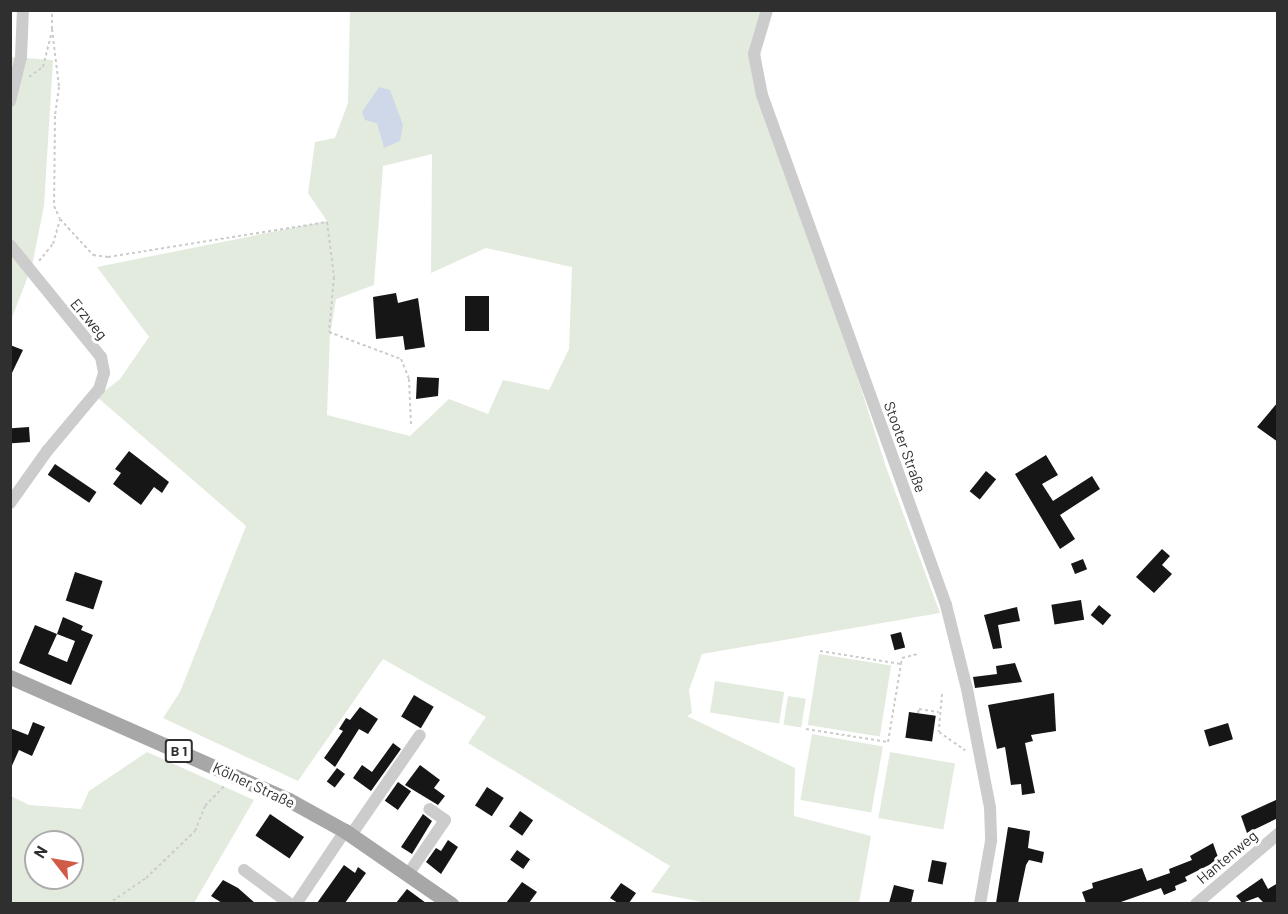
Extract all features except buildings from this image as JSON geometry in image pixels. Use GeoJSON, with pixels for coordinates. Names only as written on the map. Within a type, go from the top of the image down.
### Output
{"type":"FeatureCollection","features":[{"type":"Feature","properties":{"kind":"main road","name":"Kölner Straße"},"geometry":{"type":"LineString","coordinates":[[10,677],[289,800],[348,833],[452,903]]}},
{"type":"Feature","properties":{"kind":"street"},"geometry":{"type":"LineString","coordinates":[[10,101],[21,57],[23,10]]}},
{"type":"Feature","properties":{"kind":"street","name":"Stooter Straße"},"geometry":{"type":"LineString","coordinates":[[767,10],[754,54],[762,95],[946,605],[966,688],[990,807],[991,841],[980,903]]}},
{"type":"Feature","properties":{"kind":"street","name":"Erzweg"},"geometry":{"type":"LineString","coordinates":[[10,245],[101,357],[104,373],[99,389],[46,451],[10,503]]}},
{"type":"Feature","properties":{"kind":"street"},"geometry":{"type":"LineString","coordinates":[[296,903],[420,735]]}},
{"type":"Feature","properties":{"kind":"street"},"geometry":{"type":"LineString","coordinates":[[409,873],[445,820],[429,809]]}},
{"type":"Feature","properties":{"kind":"street","name":"Hantenweg"},"geometry":{"type":"LineString","coordinates":[[1196,903],[1278,834]]}},
{"type":"Feature","properties":{"kind":"street"},"geometry":{"type":"LineString","coordinates":[[244,870],[290,903]]}},
{"type":"Feature","properties":{"kind":"path"},"geometry":{"type":"LineString","coordinates":[[15,88],[44,67],[50,53],[52,10]]}},
{"type":"Feature","properties":{"kind":"path"},"geometry":{"type":"LineString","coordinates":[[52,29],[59,61],[54,206],[60,219],[93,255],[108,258],[327,222],[334,277],[328,332],[401,359],[409,379],[411,425]]}},
{"type":"Feature","properties":{"kind":"path"},"geometry":{"type":"LineString","coordinates":[[30,272],[53,244],[60,219]]}},
{"type":"Feature","properties":{"kind":"path"},"geometry":{"type":"LineString","coordinates":[[820,651],[901,663]]}},
{"type":"Feature","properties":{"kind":"path"},"geometry":{"type":"LineString","coordinates":[[806,729],[888,742],[902,658],[918,654]]}},
{"type":"Feature","properties":{"kind":"path"},"geometry":{"type":"LineString","coordinates":[[942,694],[939,732],[965,750]]}},
{"type":"Feature","properties":{"kind":"path"},"geometry":{"type":"LineString","coordinates":[[918,713],[918,709],[939,712]]}},
{"type":"Feature","properties":{"kind":"path"},"geometry":{"type":"LineString","coordinates":[[108,903],[146,878],[195,831],[205,806],[225,784]]}},
{"type":"Feature","properties":{"kind":"shaded area"},"geometry":{"type":"Polygon","coordinates":[[[350,11],[771,11],[760,49],[762,77],[886,467],[940,613],[702,654],[689,690],[692,713],[687,716],[795,768],[794,816],[871,836],[859,903],[707,903],[651,892],[670,866],[468,743],[486,717],[383,659],[298,781],[163,718],[180,692],[246,526],[97,397],[120,379],[149,337],[97,267],[327,221],[308,193],[315,142],[335,138],[348,103],[350,11]],[[432,154],[383,166],[374,285],[336,299],[330,335],[327,415],[410,436],[449,399],[488,414],[503,380],[549,390],[569,349],[572,267],[486,248],[431,273],[432,154]]]}},
{"type":"Feature","properties":{"kind":"shaded area"},"geometry":{"type":"Polygon","coordinates":[[[11,57],[53,60],[44,206],[32,266],[11,320],[11,57]]]}},
{"type":"Feature","properties":{"kind":"shaded area"},"geometry":{"type":"Polygon","coordinates":[[[819,654],[891,665],[880,737],[808,725],[819,654]]]}},
{"type":"Feature","properties":{"kind":"shaded area"},"geometry":{"type":"Polygon","coordinates":[[[715,681],[784,692],[779,724],[710,713],[715,681]]]}},
{"type":"Feature","properties":{"kind":"shaded area"},"geometry":{"type":"Polygon","coordinates":[[[788,696],[806,699],[801,727],[783,725],[788,696]]]}},
{"type":"Feature","properties":{"kind":"shaded area"},"geometry":{"type":"Polygon","coordinates":[[[812,734],[883,747],[871,812],[800,800],[812,734]]]}},
{"type":"Feature","properties":{"kind":"shaded area"},"geometry":{"type":"Polygon","coordinates":[[[147,752],[254,800],[194,903],[11,903],[11,796],[29,805],[81,809],[89,791],[147,752]]]}},
{"type":"Feature","properties":{"kind":"shaded area"},"geometry":{"type":"Polygon","coordinates":[[[890,752],[955,763],[943,829],[878,818],[890,752]]]}},
{"type":"Feature","properties":{"kind":"water"},"geometry":{"type":"Polygon","coordinates":[[[379,87],[390,90],[403,125],[400,141],[384,148],[377,123],[365,120],[362,112],[379,87]]]}}]}
